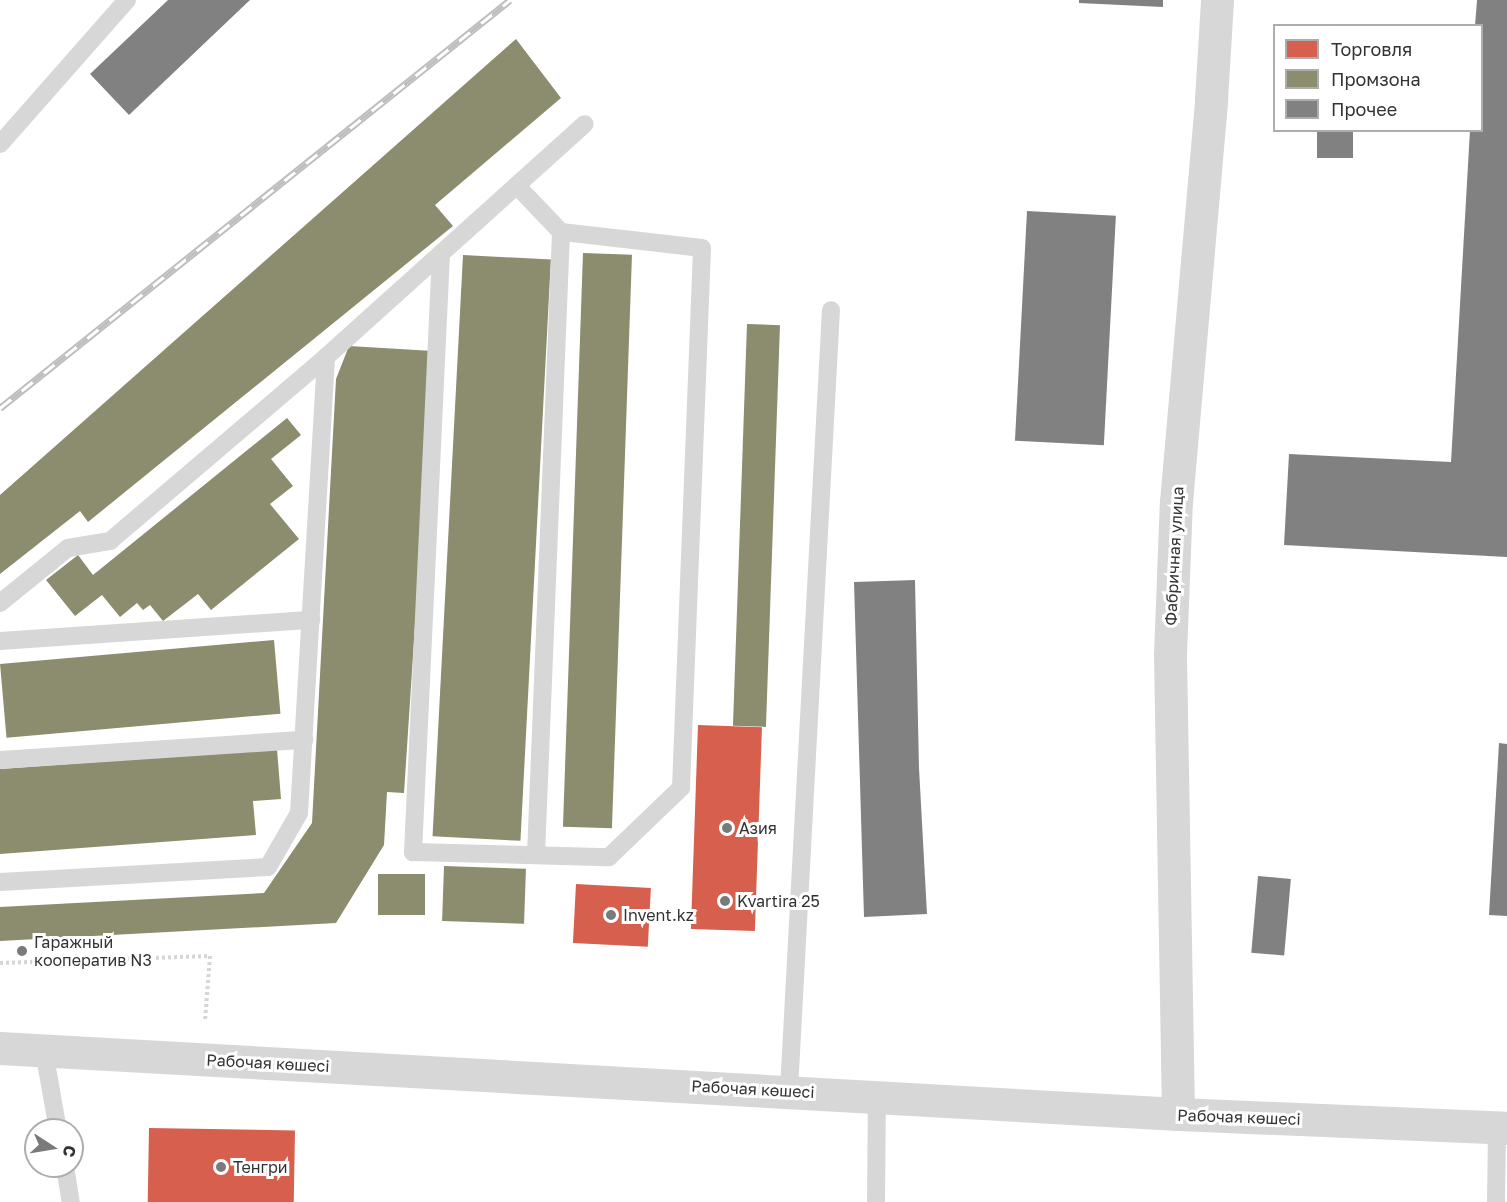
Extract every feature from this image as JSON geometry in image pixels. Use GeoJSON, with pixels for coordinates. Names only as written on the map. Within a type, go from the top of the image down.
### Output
{"type":"FeatureCollection","features":[{"type":"Feature","properties":{"kind":"street","name":"Фабричная улица"},"geometry":{"type":"LineString","coordinates":[[1178,1114],[1170,655],[1176,502],[1210,111],[1217,0]]}},
{"type":"Feature","properties":{"kind":"street","name":"Рабочая көшесі"},"geometry":{"type":"LineString","coordinates":[[0,1048],[789,1090],[1178,1114],[1502,1127]]}},
{"type":"Feature","properties":{"kind":"lane"},"geometry":{"type":"LineString","coordinates":[[0,144],[127,0]]}},
{"type":"Feature","properties":{"kind":"lane"},"geometry":{"type":"LineString","coordinates":[[0,603],[68,548],[110,541],[326,357],[585,124]]}},
{"type":"Feature","properties":{"kind":"lane"},"geometry":{"type":"LineString","coordinates":[[441,254],[413,852],[609,857],[681,788],[702,248],[561,232],[517,186]]}},
{"type":"Feature","properties":{"kind":"lane"},"geometry":{"type":"LineString","coordinates":[[536,855],[561,232]]}},
{"type":"Feature","properties":{"kind":"lane"},"geometry":{"type":"LineString","coordinates":[[789,1090],[831,310]]}},
{"type":"Feature","properties":{"kind":"lane"},"geometry":{"type":"LineString","coordinates":[[0,882],[268,867],[299,813],[326,357]]}},
{"type":"Feature","properties":{"kind":"lane"},"geometry":{"type":"LineString","coordinates":[[0,641],[311,620]]}},
{"type":"Feature","properties":{"kind":"lane"},"geometry":{"type":"LineString","coordinates":[[0,760],[304,740]]}},
{"type":"Feature","properties":{"kind":"lane"},"geometry":{"type":"LineString","coordinates":[[44,1051],[56,1118]]}},
{"type":"Feature","properties":{"kind":"lane"},"geometry":{"type":"LineString","coordinates":[[876,1202],[877,1096]]}},
{"type":"Feature","properties":{"kind":"lane"},"geometry":{"type":"LineString","coordinates":[[1496,1202],[1502,1127]]}},
{"type":"Feature","properties":{"kind":"lane"},"geometry":{"type":"LineString","coordinates":[[66,1178],[71,1202]]}},
{"type":"Feature","properties":{"kind":"path"},"geometry":{"type":"LineString","coordinates":[[0,963],[210,956]]}},
{"type":"Feature","properties":{"kind":"building: Торговля","name":"Азия"},"geometry":{"type":"Polygon","coordinates":[[[698,725],[762,727],[755,931],[691,929],[698,725]]]}},
{"type":"Feature","properties":{"kind":"building: Торговля","name":"Invent.kz"},"geometry":{"type":"Polygon","coordinates":[[[576,884],[651,888],[648,947],[573,943],[576,884]]]}},
{"type":"Feature","properties":{"kind":"building: Торговля","name":"Тенгри"},"geometry":{"type":"Polygon","coordinates":[[[149,1128],[295,1131],[294,1202],[148,1202],[149,1128]]]}},
{"type":"Feature","properties":{"kind":"building: Промзона"},"geometry":{"type":"Polygon","coordinates":[[[516,39],[561,98],[435,205],[453,226],[88,522],[80,511],[0,574],[0,495],[516,39]]]}},
{"type":"Feature","properties":{"kind":"building: Промзона"},"geometry":{"type":"Polygon","coordinates":[[[583,253],[632,255],[612,828],[563,827],[583,253]]]}},
{"type":"Feature","properties":{"kind":"building: Промзона"},"geometry":{"type":"Polygon","coordinates":[[[463,255],[551,260],[520,841],[433,836],[463,255]]]}},
{"type":"Feature","properties":{"kind":"building: Промзона"},"geometry":{"type":"Polygon","coordinates":[[[747,324],[780,325],[766,727],[733,726],[747,324]]]}},
{"type":"Feature","properties":{"kind":"building: Промзона"},"geometry":{"type":"Polygon","coordinates":[[[349,346],[433,351],[404,793],[387,792],[384,845],[336,923],[0,941],[0,907],[264,893],[312,823],[336,379],[349,346]]]}},
{"type":"Feature","properties":{"kind":"building: Промзона"},"geometry":{"type":"Polygon","coordinates":[[[287,418],[301,435],[271,459],[293,486],[270,504],[299,539],[211,610],[198,594],[163,621],[150,605],[143,610],[137,603],[120,617],[102,595],[75,616],[46,580],[78,555],[93,575],[287,418]]]}},
{"type":"Feature","properties":{"kind":"building: Промзона"},"geometry":{"type":"Polygon","coordinates":[[[274,640],[280,714],[6,738],[0,664],[274,640]]]}},
{"type":"Feature","properties":{"kind":"building: Промзона"},"geometry":{"type":"Polygon","coordinates":[[[277,749],[281,799],[253,801],[256,835],[0,854],[0,769],[277,749]]]}},
{"type":"Feature","properties":{"kind":"building: Промзона"},"geometry":{"type":"Polygon","coordinates":[[[444,866],[526,869],[524,924],[442,921],[444,866]]]}},
{"type":"Feature","properties":{"kind":"building: Промзона"},"geometry":{"type":"Polygon","coordinates":[[[378,874],[425,874],[425,915],[378,915],[378,874]]]}},
{"type":"Feature","properties":{"kind":"building: Прочее"},"geometry":{"type":"Polygon","coordinates":[[[168,0],[250,0],[129,115],[90,74],[168,0]]]}},
{"type":"Feature","properties":{"kind":"building: Прочее"},"geometry":{"type":"Polygon","coordinates":[[[1079,0],[1163,0],[1163,7],[1079,3],[1079,0]]]}},
{"type":"Feature","properties":{"kind":"building: Прочее"},"geometry":{"type":"Polygon","coordinates":[[[1477,0],[1507,0],[1507,557],[1284,545],[1289,454],[1451,462],[1470,132],[1483,132],[1483,24],[1475,24],[1477,0]]]}},
{"type":"Feature","properties":{"kind":"building: Прочее"},"geometry":{"type":"Polygon","coordinates":[[[1317,132],[1353,132],[1353,158],[1317,158],[1317,132]]]}},
{"type":"Feature","properties":{"kind":"building: Прочее"},"geometry":{"type":"Polygon","coordinates":[[[1027,211],[1116,216],[1104,445],[1015,441],[1027,211]]]}},
{"type":"Feature","properties":{"kind":"building: Прочее"},"geometry":{"type":"Polygon","coordinates":[[[915,580],[919,768],[927,914],[864,917],[854,582],[915,580]]]}},
{"type":"Feature","properties":{"kind":"building: Прочее"},"geometry":{"type":"Polygon","coordinates":[[[1499,743],[1507,744],[1507,916],[1489,915],[1499,743]]]}},
{"type":"Feature","properties":{"kind":"building: Прочее"},"geometry":{"type":"Polygon","coordinates":[[[1258,876],[1291,879],[1284,956],[1251,953],[1258,876]]]}},
{"type":"Feature","properties":{"kind":"railway"},"geometry":{"type":"LineString","coordinates":[[0,408],[510,0]]}},
{"type":"Feature","properties":{"kind":"place","name":"Азия"},"geometry":{"type":"Point","coordinates":[727,828]}},
{"type":"Feature","properties":{"kind":"place","name":"Kvartira 25"},"geometry":{"type":"Point","coordinates":[725,901]}},
{"type":"Feature","properties":{"kind":"place","name":"Invent.kz"},"geometry":{"type":"Point","coordinates":[611,915]}},
{"type":"Feature","properties":{"kind":"place","name":"Гаражный кооператив N3"},"geometry":{"type":"Point","coordinates":[22,951]}},
{"type":"Feature","properties":{"kind":"place","name":"Тенгри"},"geometry":{"type":"Point","coordinates":[221,1167]}}]}
